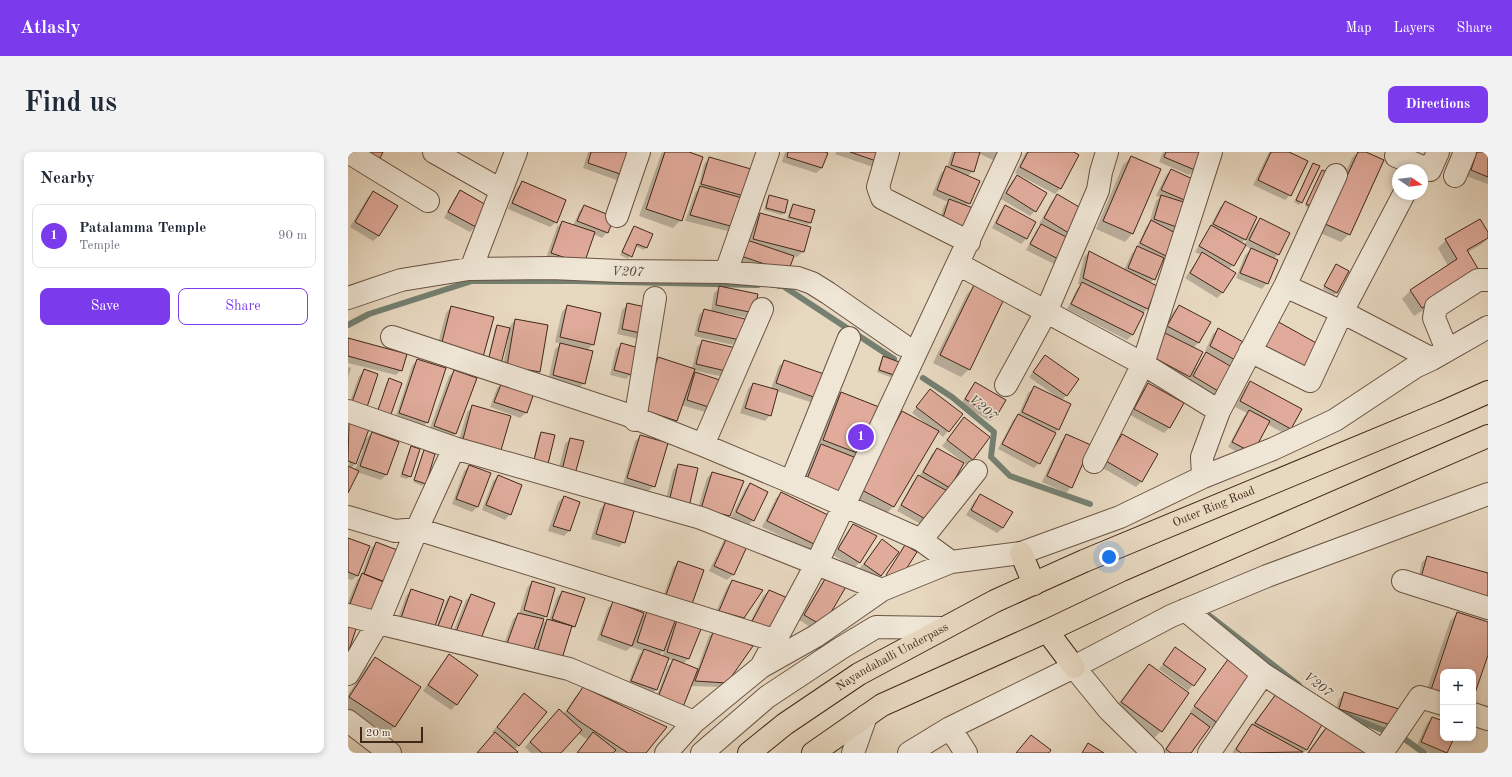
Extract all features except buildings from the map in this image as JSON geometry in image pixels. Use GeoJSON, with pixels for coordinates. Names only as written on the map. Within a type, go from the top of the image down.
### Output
{"type":"FeatureCollection","features":[{"type":"Feature","properties":{"kind":"highway","name":"Outer Ring Road"},"geometry":{"type":"LineString","coordinates":[[943,628],[995,601],[1084,561],[1488,392]]}},
{"type":"Feature","properties":{"kind":"highway"},"geometry":{"type":"LineString","coordinates":[[813,753],[882,705],[1047,631],[1131,591],[1488,436]]}},
{"type":"Feature","properties":{"kind":"highway"},"geometry":{"type":"LineString","coordinates":[[1021,554],[1034,584]]}},
{"type":"Feature","properties":{"kind":"highway","name":"Nayandahalli Underpass"},"geometry":{"type":"LineString","coordinates":[[750,753],[785,724],[859,674],[943,628]]}},
{"type":"Feature","properties":{"kind":"highway"},"geometry":{"type":"LineString","coordinates":[[1047,631],[1074,667]]}},
{"type":"Feature","properties":{"kind":"street"},"geometry":{"type":"LineString","coordinates":[[348,152],[428,201]]}},
{"type":"Feature","properties":{"kind":"street"},"geometry":{"type":"LineString","coordinates":[[434,152],[501,190]]}},
{"type":"Feature","properties":{"kind":"street"},"geometry":{"type":"LineString","coordinates":[[471,269],[516,152]]}},
{"type":"Feature","properties":{"kind":"street"},"geometry":{"type":"LineString","coordinates":[[617,216],[639,152]]}},
{"type":"Feature","properties":{"kind":"street"},"geometry":{"type":"LineString","coordinates":[[726,272],[768,152]]}},
{"type":"Feature","properties":{"kind":"street"},"geometry":{"type":"LineString","coordinates":[[888,152],[878,187],[882,198],[969,242]]}},
{"type":"Feature","properties":{"kind":"street"},"geometry":{"type":"LineString","coordinates":[[761,667],[774,640],[817,563],[1010,152]]}},
{"type":"Feature","properties":{"kind":"street"},"geometry":{"type":"LineString","coordinates":[[1006,385],[1046,312],[1098,190],[1101,172],[1107,152]]}},
{"type":"Feature","properties":{"kind":"street"},"geometry":{"type":"LineString","coordinates":[[1094,462],[1143,364],[1211,152]]}},
{"type":"Feature","properties":{"kind":"street"},"geometry":{"type":"LineString","coordinates":[[1396,156],[1430,170],[1438,152]]}},
{"type":"Feature","properties":{"kind":"street"},"geometry":{"type":"LineString","coordinates":[[1455,176],[1465,152]]}},
{"type":"Feature","properties":{"kind":"street"},"geometry":{"type":"LineString","coordinates":[[1203,477],[1202,457],[1219,411],[1285,286],[1336,175]]}},
{"type":"Feature","properties":{"kind":"street"},"geometry":{"type":"LineString","coordinates":[[1250,351],[1310,381],[1342,312],[1401,200]]}},
{"type":"Feature","properties":{"kind":"street"},"geometry":{"type":"LineString","coordinates":[[958,264],[1143,364],[1219,411]]}},
{"type":"Feature","properties":{"kind":"street"},"geometry":{"type":"LineString","coordinates":[[348,298],[401,280],[471,269],[726,272],[798,278],[812,283],[828,293],[903,345]]}},
{"type":"Feature","properties":{"kind":"street"},"geometry":{"type":"LineString","coordinates":[[1440,355],[1434,318],[1436,307],[1478,280],[1488,280]]}},
{"type":"Feature","properties":{"kind":"street"},"geometry":{"type":"LineString","coordinates":[[1285,286],[1440,355]]}},
{"type":"Feature","properties":{"kind":"street"},"geometry":{"type":"LineString","coordinates":[[635,420],[655,298]]}},
{"type":"Feature","properties":{"kind":"street"},"geometry":{"type":"LineString","coordinates":[[702,445],[762,309]]}},
{"type":"Feature","properties":{"kind":"street"},"geometry":{"type":"LineString","coordinates":[[666,753],[694,722],[761,667],[816,636],[882,590],[951,562],[1021,554],[1120,517],[1203,477],[1273,449],[1335,420],[1415,367],[1440,355],[1488,327]]}},
{"type":"Feature","properties":{"kind":"street"},"geometry":{"type":"LineString","coordinates":[[392,338],[625,414],[635,420],[702,445],[844,505],[921,540],[951,562]]}},
{"type":"Feature","properties":{"kind":"street"},"geometry":{"type":"LineString","coordinates":[[791,482],[849,338]]}},
{"type":"Feature","properties":{"kind":"street"},"geometry":{"type":"LineString","coordinates":[[348,411],[454,448],[701,518],[882,590]]}},
{"type":"Feature","properties":{"kind":"street"},"geometry":{"type":"LineString","coordinates":[[348,674],[378,624],[417,529],[454,448]]}},
{"type":"Feature","properties":{"kind":"street"},"geometry":{"type":"LineString","coordinates":[[921,540],[976,471]]}},
{"type":"Feature","properties":{"kind":"street"},"geometry":{"type":"LineString","coordinates":[[909,753],[950,728],[1074,667],[1171,616],[1268,576],[1488,494]]}},
{"type":"Feature","properties":{"kind":"street"},"geometry":{"type":"LineString","coordinates":[[348,517],[395,531],[417,529],[774,640]]}},
{"type":"Feature","properties":{"kind":"street"},"geometry":{"type":"LineString","coordinates":[[1403,581],[1488,608]]}},
{"type":"Feature","properties":{"kind":"street"},"geometry":{"type":"LineString","coordinates":[[1193,607],[1263,674],[1388,744],[1420,697],[1440,703]]}},
{"type":"Feature","properties":{"kind":"street"},"geometry":{"type":"LineString","coordinates":[[348,615],[378,624],[569,670],[694,722]]}},
{"type":"Feature","properties":{"kind":"street","name":"Nayandahalli Underpass"},"geometry":{"type":"LineString","coordinates":[[702,753],[767,697],[841,648],[876,627],[943,628]]}},
{"type":"Feature","properties":{"kind":"street"},"geometry":{"type":"LineString","coordinates":[[1074,667],[1109,710],[1153,753]]}},
{"type":"Feature","properties":{"kind":"street"},"geometry":{"type":"LineString","coordinates":[[1209,753],[1263,674]]}},
{"type":"Feature","properties":{"kind":"street"},"geometry":{"type":"LineString","coordinates":[[1476,715],[1488,719]]}},
{"type":"Feature","properties":{"kind":"street"},"geometry":{"type":"LineString","coordinates":[[853,753],[866,716]]}},
{"type":"Feature","properties":{"kind":"street"},"geometry":{"type":"LineString","coordinates":[[348,721],[390,753]]}},
{"type":"Feature","properties":{"kind":"street"},"geometry":{"type":"LineString","coordinates":[[950,728],[966,753]]}},
{"type":"Feature","properties":{"kind":"waterway","name":"V207"},"geometry":{"type":"LineString","coordinates":[[348,325],[369,314],[472,281],[576,281],[758,285]]}},
{"type":"Feature","properties":{"kind":"waterway","name":"V207"},"geometry":{"type":"LineString","coordinates":[[779,286],[783,286],[894,359]]}},
{"type":"Feature","properties":{"kind":"waterway","name":"V207"},"geometry":{"type":"LineString","coordinates":[[923,378],[952,397],[994,432],[991,457],[1010,476],[1090,504]]}},
{"type":"Feature","properties":{"kind":"waterway","name":"V207"},"geometry":{"type":"LineString","coordinates":[[1210,616],[1299,685]]}},
{"type":"Feature","properties":{"kind":"waterway","name":"V207"},"geometry":{"type":"LineString","coordinates":[[1341,713],[1390,733]]}},
{"type":"Feature","properties":{"kind":"waterway","name":"V207"},"geometry":{"type":"LineString","coordinates":[[1398,737],[1406,740],[1424,753]]}},
{"type":"Feature","properties":{"kind":"place","name":"Patalamma Temple"},"geometry":{"type":"Point","coordinates":[861,437]}}]}
